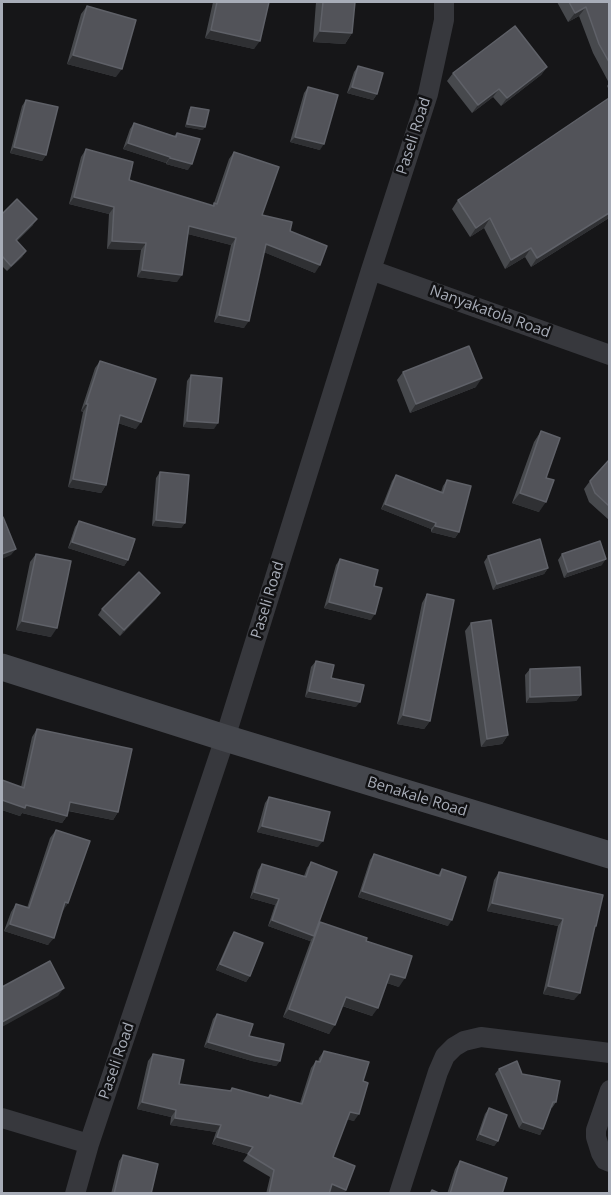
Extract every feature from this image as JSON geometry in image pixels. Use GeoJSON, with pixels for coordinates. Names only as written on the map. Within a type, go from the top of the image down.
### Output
{"type":"FeatureCollection","features":[{"type":"Feature","properties":{"kind":"street","name":"Paseli Road"},"geometry":{"type":"LineString","coordinates":[[75,1194],[89,1144],[225,738],[428,94],[444,20],[444,2]]}},
{"type":"Feature","properties":{"kind":"street","name":"Nanyakatola Road"},"geometry":{"type":"LineString","coordinates":[[371,270],[609,355]]}},
{"type":"Feature","properties":{"kind":"street","name":"Benakale Road"},"geometry":{"type":"LineString","coordinates":[[2,667],[225,738],[609,855]]}},
{"type":"Feature","properties":{"kind":"street"},"geometry":{"type":"LineString","coordinates":[[399,1194],[438,1072],[453,1047],[464,1041],[481,1037],[609,1053]]}},
{"type":"Feature","properties":{"kind":"street"},"geometry":{"type":"LineString","coordinates":[[609,1090],[596,1137],[601,1153],[609,1162]]}},
{"type":"Feature","properties":{"kind":"street"},"geometry":{"type":"LineString","coordinates":[[2,1118],[89,1144]]}},
{"type":"Feature","properties":{"kind":"building"},"geometry":{"type":"Polygon","coordinates":[[[217,2],[269,2],[260,41],[211,30],[217,2]]]}},
{"type":"Feature","properties":{"kind":"building"},"geometry":{"type":"Polygon","coordinates":[[[323,2],[355,2],[352,33],[320,31],[323,2]]]}},
{"type":"Feature","properties":{"kind":"building"},"geometry":{"type":"Polygon","coordinates":[[[569,2],[609,2],[609,62],[599,44],[586,7],[575,13],[569,2]]]}},
{"type":"Feature","properties":{"kind":"building"},"geometry":{"type":"Polygon","coordinates":[[[87,6],[136,20],[122,69],[73,55],[87,6]]]}},
{"type":"Feature","properties":{"kind":"building"},"geometry":{"type":"Polygon","coordinates":[[[515,26],[547,67],[507,98],[499,89],[478,105],[453,73],[515,26]]]}},
{"type":"Feature","properties":{"kind":"building"},"geometry":{"type":"Polygon","coordinates":[[[358,66],[383,73],[377,94],[352,87],[358,66]]]}},
{"type":"Feature","properties":{"kind":"building"},"geometry":{"type":"Polygon","coordinates":[[[308,87],[338,95],[324,144],[295,137],[308,87]]]}},
{"type":"Feature","properties":{"kind":"building"},"geometry":{"type":"Polygon","coordinates":[[[609,98],[609,213],[537,258],[531,248],[511,260],[490,218],[476,228],[458,200],[609,98]]]}},
{"type":"Feature","properties":{"kind":"building"},"geometry":{"type":"Polygon","coordinates":[[[26,100],[58,107],[46,155],[14,147],[26,100]]]}},
{"type":"Feature","properties":{"kind":"building"},"geometry":{"type":"Polygon","coordinates":[[[191,107],[209,110],[205,127],[187,124],[191,107]]]}},
{"type":"Feature","properties":{"kind":"building"},"geometry":{"type":"Polygon","coordinates":[[[134,123],[176,137],[177,133],[200,139],[192,164],[128,143],[134,123]]]}},
{"type":"Feature","properties":{"kind":"building"},"geometry":{"type":"Polygon","coordinates":[[[86,149],[133,162],[129,180],[214,206],[214,203],[217,204],[234,152],[279,167],[262,215],[292,222],[290,231],[327,246],[320,265],[266,244],[249,321],[219,315],[236,238],[189,226],[182,275],[142,270],[146,243],[112,241],[114,207],[74,197],[86,149]]]}},
{"type":"Feature","properties":{"kind":"building"},"geometry":{"type":"Polygon","coordinates":[[[17,199],[37,219],[16,240],[26,251],[11,266],[2,256],[2,214],[17,199]]]}},
{"type":"Feature","properties":{"kind":"building"},"geometry":{"type":"Polygon","coordinates":[[[469,346],[482,378],[416,404],[403,372],[469,346]]]}},
{"type":"Feature","properties":{"kind":"building"},"geometry":{"type":"Polygon","coordinates":[[[100,361],[156,379],[141,422],[120,415],[106,485],[73,479],[88,404],[86,404],[100,361]]]}},
{"type":"Feature","properties":{"kind":"building"},"geometry":{"type":"Polygon","coordinates":[[[191,375],[222,378],[218,423],[187,421],[191,375]]]}},
{"type":"Feature","properties":{"kind":"building"},"geometry":{"type":"Polygon","coordinates":[[[541,431],[560,438],[546,478],[554,480],[546,502],[520,493],[541,431]]]}},
{"type":"Feature","properties":{"kind":"building"},"geometry":{"type":"Polygon","coordinates":[[[609,460],[609,506],[595,493],[590,481],[609,460]]]}},
{"type":"Feature","properties":{"kind":"building"},"geometry":{"type":"Polygon","coordinates":[[[160,472],[189,475],[185,523],[156,520],[160,472]]]}},
{"type":"Feature","properties":{"kind":"building"},"geometry":{"type":"Polygon","coordinates":[[[396,475],[443,493],[447,480],[471,486],[459,532],[435,526],[436,523],[385,504],[396,475]]]}},
{"type":"Feature","properties":{"kind":"building"},"geometry":{"type":"Polygon","coordinates":[[[2,517],[16,549],[2,554],[2,517]]]}},
{"type":"Feature","properties":{"kind":"building"},"geometry":{"type":"Polygon","coordinates":[[[79,521],[135,539],[128,560],[72,542],[79,521]]]}},
{"type":"Feature","properties":{"kind":"building"},"geometry":{"type":"Polygon","coordinates":[[[540,539],[548,568],[497,584],[488,556],[540,539]]]}},
{"type":"Feature","properties":{"kind":"building"},"geometry":{"type":"Polygon","coordinates":[[[600,541],[606,559],[568,572],[562,554],[600,541]]]}},
{"type":"Feature","properties":{"kind":"building"},"geometry":{"type":"Polygon","coordinates":[[[36,554],[71,561],[57,628],[22,621],[36,554]]]}},
{"type":"Feature","properties":{"kind":"building"},"geometry":{"type":"Polygon","coordinates":[[[340,559],[378,570],[374,586],[382,588],[375,614],[329,602],[340,559]]]}},
{"type":"Feature","properties":{"kind":"building"},"geometry":{"type":"Polygon","coordinates":[[[139,572],[160,593],[124,630],[102,609],[139,572]]]}},
{"type":"Feature","properties":{"kind":"building"},"geometry":{"type":"Polygon","coordinates":[[[427,594],[454,600],[430,721],[403,715],[427,594]]]}},
{"type":"Feature","properties":{"kind":"building"},"geometry":{"type":"Polygon","coordinates":[[[491,620],[508,735],[487,739],[471,623],[491,620]]]}},
{"type":"Feature","properties":{"kind":"building"},"geometry":{"type":"Polygon","coordinates":[[[316,661],[334,665],[331,678],[364,685],[360,702],[309,691],[316,661]]]}},
{"type":"Feature","properties":{"kind":"building"},"geometry":{"type":"Polygon","coordinates":[[[580,667],[581,695],[530,697],[530,669],[580,667]]]}},
{"type":"Feature","properties":{"kind":"building"},"geometry":{"type":"Polygon","coordinates":[[[37,729],[132,749],[118,812],[70,802],[67,816],[26,805],[25,808],[2,800],[2,780],[24,788],[37,729]]]}},
{"type":"Feature","properties":{"kind":"building"},"geometry":{"type":"Polygon","coordinates":[[[269,797],[330,812],[323,841],[262,826],[269,797]]]}},
{"type":"Feature","properties":{"kind":"building"},"geometry":{"type":"Polygon","coordinates":[[[56,830],[90,841],[68,903],[65,902],[54,938],[10,924],[16,904],[29,908],[56,830]]]}},
{"type":"Feature","properties":{"kind":"building"},"geometry":{"type":"Polygon","coordinates":[[[374,854],[440,876],[442,869],[466,877],[452,920],[362,891],[374,854]]]}},
{"type":"Feature","properties":{"kind":"building"},"geometry":{"type":"Polygon","coordinates":[[[311,862],[337,872],[314,936],[272,920],[279,899],[254,892],[262,864],[306,877],[311,862]]]}},
{"type":"Feature","properties":{"kind":"building"},"geometry":{"type":"Polygon","coordinates":[[[499,872],[603,895],[580,993],[548,986],[563,919],[492,903],[499,872]]]}},
{"type":"Feature","properties":{"kind":"building"},"geometry":{"type":"Polygon","coordinates":[[[320,922],[367,938],[366,941],[412,956],[405,978],[390,974],[378,1008],[346,997],[335,1025],[289,1009],[320,922]]]}},
{"type":"Feature","properties":{"kind":"building"},"geometry":{"type":"Polygon","coordinates":[[[234,932],[263,943],[250,976],[220,964],[234,932]]]}},
{"type":"Feature","properties":{"kind":"building"},"geometry":{"type":"Polygon","coordinates":[[[50,961],[64,988],[2,1022],[2,987],[50,961]]]}},
{"type":"Feature","properties":{"kind":"building"},"geometry":{"type":"Polygon","coordinates":[[[217,1014],[253,1024],[249,1036],[284,1044],[280,1061],[208,1042],[217,1014]]]}},
{"type":"Feature","properties":{"kind":"building"},"geometry":{"type":"Polygon","coordinates":[[[324,1051],[369,1062],[363,1081],[368,1083],[359,1114],[350,1112],[333,1157],[355,1166],[346,1190],[332,1184],[329,1194],[269,1194],[274,1170],[248,1154],[253,1147],[217,1137],[221,1125],[175,1118],[176,1110],[142,1102],[153,1054],[184,1060],[179,1084],[231,1091],[232,1088],[302,1104],[316,1061],[320,1062],[324,1051]]]}},
{"type":"Feature","properties":{"kind":"building"},"geometry":{"type":"Polygon","coordinates":[[[517,1061],[522,1074],[560,1081],[556,1102],[553,1102],[543,1129],[523,1122],[499,1069],[517,1061]]]}},
{"type":"Feature","properties":{"kind":"building"},"geometry":{"type":"Polygon","coordinates":[[[489,1108],[507,1115],[498,1141],[480,1134],[489,1108]]]}},
{"type":"Feature","properties":{"kind":"building"},"geometry":{"type":"Polygon","coordinates":[[[123,1155],[158,1164],[151,1194],[114,1194],[123,1155]]]}},
{"type":"Feature","properties":{"kind":"building"},"geometry":{"type":"Polygon","coordinates":[[[460,1161],[507,1178],[502,1194],[450,1194],[460,1161]]]}}]}
